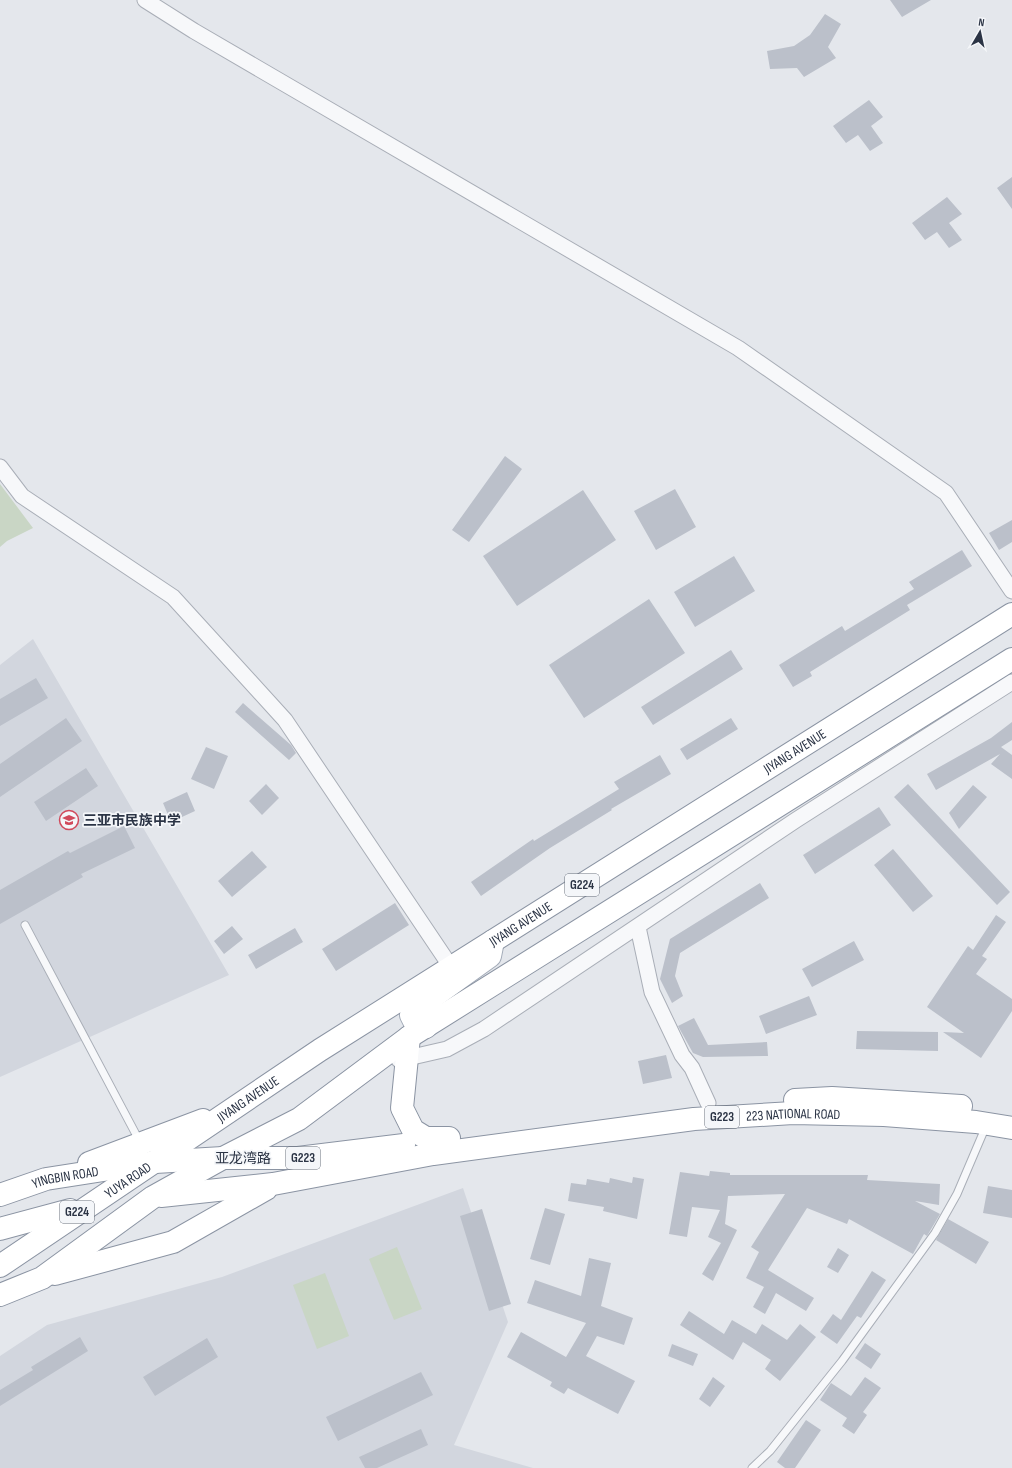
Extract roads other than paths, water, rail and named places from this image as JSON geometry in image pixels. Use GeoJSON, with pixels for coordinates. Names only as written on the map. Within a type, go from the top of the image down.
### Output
{"type":"FeatureCollection","features":[{"type":"Feature","properties":{"kind":"main road","name":"JIYANG AVENUE"},"geometry":{"type":"LineString","coordinates":[[155,1162],[320,1050],[1012,614]]}},
{"type":"Feature","properties":{"kind":"main road","name":"G224"},"geometry":{"type":"LineString","coordinates":[[153,1197],[223,1158],[299,1119],[372,1064],[414,1041],[1012,658]]}},
{"type":"Feature","properties":{"kind":"main road"},"geometry":{"type":"LineString","coordinates":[[449,1138],[426,1138],[413,1130],[402,1108],[416,1025],[411,1015],[426,1002],[490,956],[492,941]]}},
{"type":"Feature","properties":{"kind":"main road","name":"223 NATIONAL ROAD"},"geometry":{"type":"LineString","coordinates":[[449,1138],[592,1117],[708,1103],[832,1098],[927,1103],[1012,1112]]}},
{"type":"Feature","properties":{"kind":"main road"},"geometry":{"type":"LineString","coordinates":[[46,1180],[236,1108]]}},
{"type":"Feature","properties":{"kind":"main road","name":"223 NATIONAL ROAD"},"geometry":{"type":"LineString","coordinates":[[433,1154],[694,1118],[793,1113],[884,1115],[987,1124],[1012,1128]]}},
{"type":"Feature","properties":{"kind":"main road","name":"亚龙湾路"},"geometry":{"type":"LineString","coordinates":[[155,1162],[223,1158],[298,1158],[449,1138]]}},
{"type":"Feature","properties":{"kind":"main road","name":"亚龙湾路"},"geometry":{"type":"LineString","coordinates":[[153,1197],[273,1184],[433,1154]]}},
{"type":"Feature","properties":{"kind":"main road","name":"YINGBIN ROAD"},"geometry":{"type":"LineString","coordinates":[[0,1195],[46,1180],[155,1162]]}},
{"type":"Feature","properties":{"kind":"main road","name":"YUYA ROAD"},"geometry":{"type":"LineString","coordinates":[[0,1266],[86,1206],[155,1162]]}},
{"type":"Feature","properties":{"kind":"main road"},"geometry":{"type":"LineString","coordinates":[[42,1278],[173,1242],[273,1184]]}},
{"type":"Feature","properties":{"kind":"main road","name":"YUYA ROAD"},"geometry":{"type":"LineString","coordinates":[[0,1296],[42,1278],[153,1197]]}},
{"type":"Feature","properties":{"kind":"main road","name":"G223"},"geometry":{"type":"LineString","coordinates":[[0,1229],[86,1206],[153,1197]]}},
{"type":"Feature","properties":{"kind":"street"},"geometry":{"type":"LineString","coordinates":[[145,0],[201,35],[738,348],[946,493],[1012,591]]}},
{"type":"Feature","properties":{"kind":"street"},"geometry":{"type":"LineString","coordinates":[[0,467],[22,496],[173,597],[285,720],[451,967]]}},
{"type":"Feature","properties":{"kind":"street"},"geometry":{"type":"LineString","coordinates":[[414,1041],[447,1049],[484,1029],[796,820],[1012,682]]}},
{"type":"Feature","properties":{"kind":"street"},"geometry":{"type":"LineString","coordinates":[[638,927],[652,992],[682,1055],[692,1068],[708,1103]]}},
{"type":"Feature","properties":{"kind":"lane"},"geometry":{"type":"LineString","coordinates":[[25,926],[141,1144]]}},
{"type":"Feature","properties":{"kind":"lane"},"geometry":{"type":"LineString","coordinates":[[752,1468],[770,1451],[842,1361],[935,1233],[957,1194],[987,1124]]}},
{"type":"Feature","properties":{"kind":"place","name":"三亚市民族中学"},"geometry":{"type":"Point","coordinates":[69,820]}}]}
